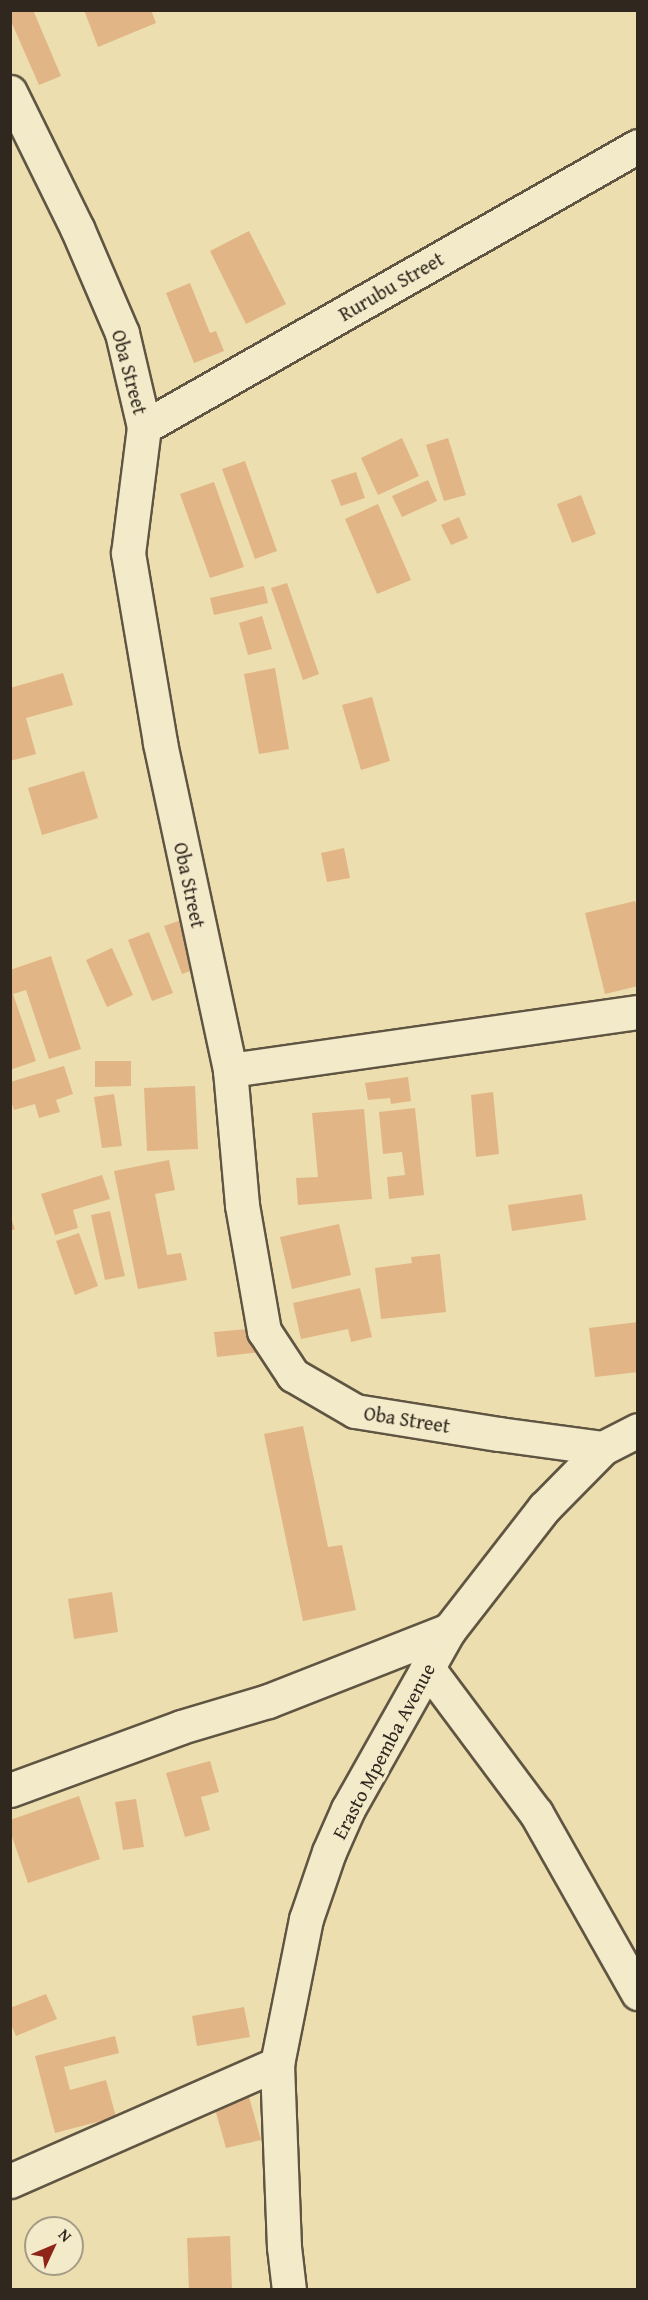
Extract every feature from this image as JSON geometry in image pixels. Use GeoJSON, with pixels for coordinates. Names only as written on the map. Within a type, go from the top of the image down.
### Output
{"type":"FeatureCollection","features":[{"type":"Feature","properties":{"kind":"street","name":"Oba Street"},"geometry":{"type":"LineString","coordinates":[[10,92],[77,228],[122,333],[144,427],[128,553],[160,743],[230,1070],[242,1205],[264,1331],[293,1375],[354,1411],[603,1448]]}},
{"type":"Feature","properties":{"kind":"street","name":"Rurubu Street"},"geometry":{"type":"LineString","coordinates":[[144,427],[638,146]]}},
{"type":"Feature","properties":{"kind":"street"},"geometry":{"type":"LineString","coordinates":[[230,1070],[638,1012]]}},
{"type":"Feature","properties":{"kind":"street","name":"Erasto Mpemba Avenue"},"geometry":{"type":"LineString","coordinates":[[289,2289],[284,2247],[277,2064],[306,1919],[329,1852],[348,1809],[449,1630],[544,1508],[603,1448],[638,1430]]}},
{"type":"Feature","properties":{"kind":"street"},"geometry":{"type":"LineString","coordinates":[[10,1790],[181,1726],[268,1701],[449,1630]]}},
{"type":"Feature","properties":{"kind":"street"},"geometry":{"type":"LineString","coordinates":[[427,1666],[536,1813],[638,1993]]}},
{"type":"Feature","properties":{"kind":"street"},"geometry":{"type":"LineString","coordinates":[[10,2181],[277,2064]]}},
{"type":"Feature","properties":{"kind":"building"},"geometry":{"type":"Polygon","coordinates":[[[10,10],[33,10],[61,76],[39,85],[10,19],[10,10]]]}},
{"type":"Feature","properties":{"kind":"building"},"geometry":{"type":"Polygon","coordinates":[[[84,10],[151,10],[156,23],[98,47],[84,10]]]}},
{"type":"Feature","properties":{"kind":"building"},"geometry":{"type":"Polygon","coordinates":[[[249,231],[286,304],[246,324],[210,251],[249,231]]]}},
{"type":"Feature","properties":{"kind":"building"},"geometry":{"type":"Polygon","coordinates":[[[190,283],[210,333],[216,331],[224,351],[194,363],[166,293],[190,283]]]}},
{"type":"Feature","properties":{"kind":"building"},"geometry":{"type":"Polygon","coordinates":[[[402,438],[419,476],[378,495],[361,458],[402,438]]]}},
{"type":"Feature","properties":{"kind":"building"},"geometry":{"type":"Polygon","coordinates":[[[448,438],[466,495],[444,501],[426,445],[448,438]]]}},
{"type":"Feature","properties":{"kind":"building"},"geometry":{"type":"Polygon","coordinates":[[[245,461],[277,551],[255,559],[222,469],[245,461]]]}},
{"type":"Feature","properties":{"kind":"building"},"geometry":{"type":"Polygon","coordinates":[[[356,472],[365,498],[341,506],[331,480],[356,472]]]}},
{"type":"Feature","properties":{"kind":"building"},"geometry":{"type":"Polygon","coordinates":[[[428,480],[437,501],[402,517],[392,496],[428,480]]]}},
{"type":"Feature","properties":{"kind":"building"},"geometry":{"type":"Polygon","coordinates":[[[214,482],[244,567],[210,578],[180,494],[214,482]]]}},
{"type":"Feature","properties":{"kind":"building"},"geometry":{"type":"Polygon","coordinates":[[[581,495],[596,534],[572,543],[557,504],[581,495]]]}},
{"type":"Feature","properties":{"kind":"building"},"geometry":{"type":"Polygon","coordinates":[[[378,504],[411,580],[377,594],[345,519],[378,504]]]}},
{"type":"Feature","properties":{"kind":"building"},"geometry":{"type":"Polygon","coordinates":[[[459,517],[468,538],[451,545],[441,525],[459,517]]]}},
{"type":"Feature","properties":{"kind":"building"},"geometry":{"type":"Polygon","coordinates":[[[287,583],[319,674],[303,680],[271,588],[287,583]]]}},
{"type":"Feature","properties":{"kind":"building"},"geometry":{"type":"Polygon","coordinates":[[[264,586],[268,603],[214,615],[210,598],[264,586]]]}},
{"type":"Feature","properties":{"kind":"building"},"geometry":{"type":"Polygon","coordinates":[[[262,616],[272,649],[248,655],[239,623],[262,616]]]}},
{"type":"Feature","properties":{"kind":"building"},"geometry":{"type":"Polygon","coordinates":[[[275,668],[289,749],[259,754],[244,674],[275,668]]]}},
{"type":"Feature","properties":{"kind":"building"},"geometry":{"type":"Polygon","coordinates":[[[63,673],[73,705],[26,718],[36,754],[10,761],[10,688],[63,673]]]}},
{"type":"Feature","properties":{"kind":"building"},"geometry":{"type":"Polygon","coordinates":[[[372,697],[390,761],[361,770],[342,705],[372,697]]]}},
{"type":"Feature","properties":{"kind":"building"},"geometry":{"type":"Polygon","coordinates":[[[84,771],[98,818],[42,835],[28,788],[84,771]]]}},
{"type":"Feature","properties":{"kind":"building"},"geometry":{"type":"Polygon","coordinates":[[[344,848],[350,878],[327,882],[321,853],[344,848]]]}},
{"type":"Feature","properties":{"kind":"building"},"geometry":{"type":"Polygon","coordinates":[[[635,901],[638,910],[638,986],[605,994],[585,913],[635,901]]]}},
{"type":"Feature","properties":{"kind":"building"},"geometry":{"type":"Polygon","coordinates":[[[187,918],[204,966],[182,974],[164,926],[187,918]]]}},
{"type":"Feature","properties":{"kind":"building"},"geometry":{"type":"Polygon","coordinates":[[[149,932],[173,993],[152,1001],[128,940],[149,932]]]}},
{"type":"Feature","properties":{"kind":"building"},"geometry":{"type":"Polygon","coordinates":[[[112,948],[133,995],[107,1007],[86,960],[112,948]]]}},
{"type":"Feature","properties":{"kind":"building"},"geometry":{"type":"Polygon","coordinates":[[[51,956],[81,1049],[49,1059],[26,990],[13,994],[36,1061],[10,1070],[10,970],[51,956]]]}},
{"type":"Feature","properties":{"kind":"building"},"geometry":{"type":"Polygon","coordinates":[[[95,1061],[131,1061],[131,1086],[95,1087],[95,1061]]]}},
{"type":"Feature","properties":{"kind":"building"},"geometry":{"type":"Polygon","coordinates":[[[64,1066],[73,1094],[56,1100],[60,1112],[39,1118],[35,1104],[14,1110],[10,1098],[10,1082],[64,1066]]]}},
{"type":"Feature","properties":{"kind":"building"},"geometry":{"type":"Polygon","coordinates":[[[408,1077],[411,1101],[391,1104],[390,1098],[368,1100],[365,1083],[408,1077]]]}},
{"type":"Feature","properties":{"kind":"building"},"geometry":{"type":"Polygon","coordinates":[[[195,1086],[198,1149],[147,1151],[144,1088],[195,1086]]]}},
{"type":"Feature","properties":{"kind":"building"},"geometry":{"type":"Polygon","coordinates":[[[493,1092],[499,1154],[476,1157],[471,1095],[493,1092]]]}},
{"type":"Feature","properties":{"kind":"building"},"geometry":{"type":"Polygon","coordinates":[[[114,1094],[122,1146],[102,1148],[94,1097],[114,1094]]]}},
{"type":"Feature","properties":{"kind":"building"},"geometry":{"type":"Polygon","coordinates":[[[415,1108],[424,1195],[389,1199],[387,1177],[405,1175],[402,1152],[383,1154],[379,1112],[415,1108]]]}},
{"type":"Feature","properties":{"kind":"building"},"geometry":{"type":"Polygon","coordinates":[[[364,1109],[372,1199],[298,1205],[296,1178],[318,1177],[312,1113],[364,1109]]]}},
{"type":"Feature","properties":{"kind":"building"},"geometry":{"type":"Polygon","coordinates":[[[169,1160],[175,1190],[155,1194],[167,1255],[181,1253],[187,1280],[138,1289],[114,1171],[169,1160]]]}},
{"type":"Feature","properties":{"kind":"building"},"geometry":{"type":"Polygon","coordinates":[[[102,1175],[110,1199],[73,1210],[78,1228],[55,1235],[41,1194],[102,1175]]]}},
{"type":"Feature","properties":{"kind":"building"},"geometry":{"type":"Polygon","coordinates":[[[582,1194],[586,1220],[512,1231],[508,1205],[582,1194]]]}},
{"type":"Feature","properties":{"kind":"building"},"geometry":{"type":"Polygon","coordinates":[[[110,1211],[125,1276],[105,1280],[91,1215],[110,1211]]]}},
{"type":"Feature","properties":{"kind":"building"},"geometry":{"type":"Polygon","coordinates":[[[10,1216],[15,1229],[10,1231],[10,1216]]]}},
{"type":"Feature","properties":{"kind":"building"},"geometry":{"type":"Polygon","coordinates":[[[339,1224],[351,1275],[292,1289],[280,1237],[339,1224]]]}},
{"type":"Feature","properties":{"kind":"building"},"geometry":{"type":"Polygon","coordinates":[[[79,1233],[98,1286],[75,1295],[56,1241],[79,1233]]]}},
{"type":"Feature","properties":{"kind":"building"},"geometry":{"type":"Polygon","coordinates":[[[440,1254],[446,1312],[381,1319],[375,1268],[412,1263],[411,1257],[440,1254]]]}},
{"type":"Feature","properties":{"kind":"building"},"geometry":{"type":"Polygon","coordinates":[[[360,1288],[372,1337],[351,1342],[348,1329],[301,1339],[293,1303],[360,1288]]]}},
{"type":"Feature","properties":{"kind":"building"},"geometry":{"type":"Polygon","coordinates":[[[638,1322],[638,1372],[595,1377],[589,1328],[638,1322]]]}},
{"type":"Feature","properties":{"kind":"building"},"geometry":{"type":"Polygon","coordinates":[[[258,1328],[261,1352],[217,1357],[214,1332],[258,1328]]]}},
{"type":"Feature","properties":{"kind":"building"},"geometry":{"type":"Polygon","coordinates":[[[303,1426],[328,1547],[342,1545],[356,1610],[303,1621],[264,1434],[303,1426]]]}},
{"type":"Feature","properties":{"kind":"building"},"geometry":{"type":"Polygon","coordinates":[[[112,1592],[118,1632],[74,1639],[68,1599],[112,1592]]]}},
{"type":"Feature","properties":{"kind":"building"},"geometry":{"type":"Polygon","coordinates":[[[210,1761],[219,1792],[201,1797],[210,1830],[185,1837],[166,1773],[210,1761]]]}},
{"type":"Feature","properties":{"kind":"building"},"geometry":{"type":"Polygon","coordinates":[[[79,1796],[100,1859],[28,1883],[10,1831],[10,1820],[79,1796]]]}},
{"type":"Feature","properties":{"kind":"building"},"geometry":{"type":"Polygon","coordinates":[[[136,1799],[144,1847],[123,1850],[115,1802],[136,1799]]]}},
{"type":"Feature","properties":{"kind":"building"},"geometry":{"type":"Polygon","coordinates":[[[46,1994],[57,2019],[16,2036],[10,2022],[10,2008],[46,1994]]]}},
{"type":"Feature","properties":{"kind":"building"},"geometry":{"type":"Polygon","coordinates":[[[244,2007],[250,2037],[197,2046],[192,2016],[244,2007]]]}},
{"type":"Feature","properties":{"kind":"building"},"geometry":{"type":"Polygon","coordinates":[[[115,2036],[119,2053],[64,2067],[70,2090],[106,2080],[116,2117],[55,2133],[35,2056],[115,2036]]]}},
{"type":"Feature","properties":{"kind":"building"},"geometry":{"type":"Polygon","coordinates":[[[248,2093],[261,2140],[226,2148],[213,2102],[248,2093]]]}},
{"type":"Feature","properties":{"kind":"building"},"geometry":{"type":"Polygon","coordinates":[[[230,2236],[232,2290],[189,2290],[187,2238],[230,2236]]]}}]}
